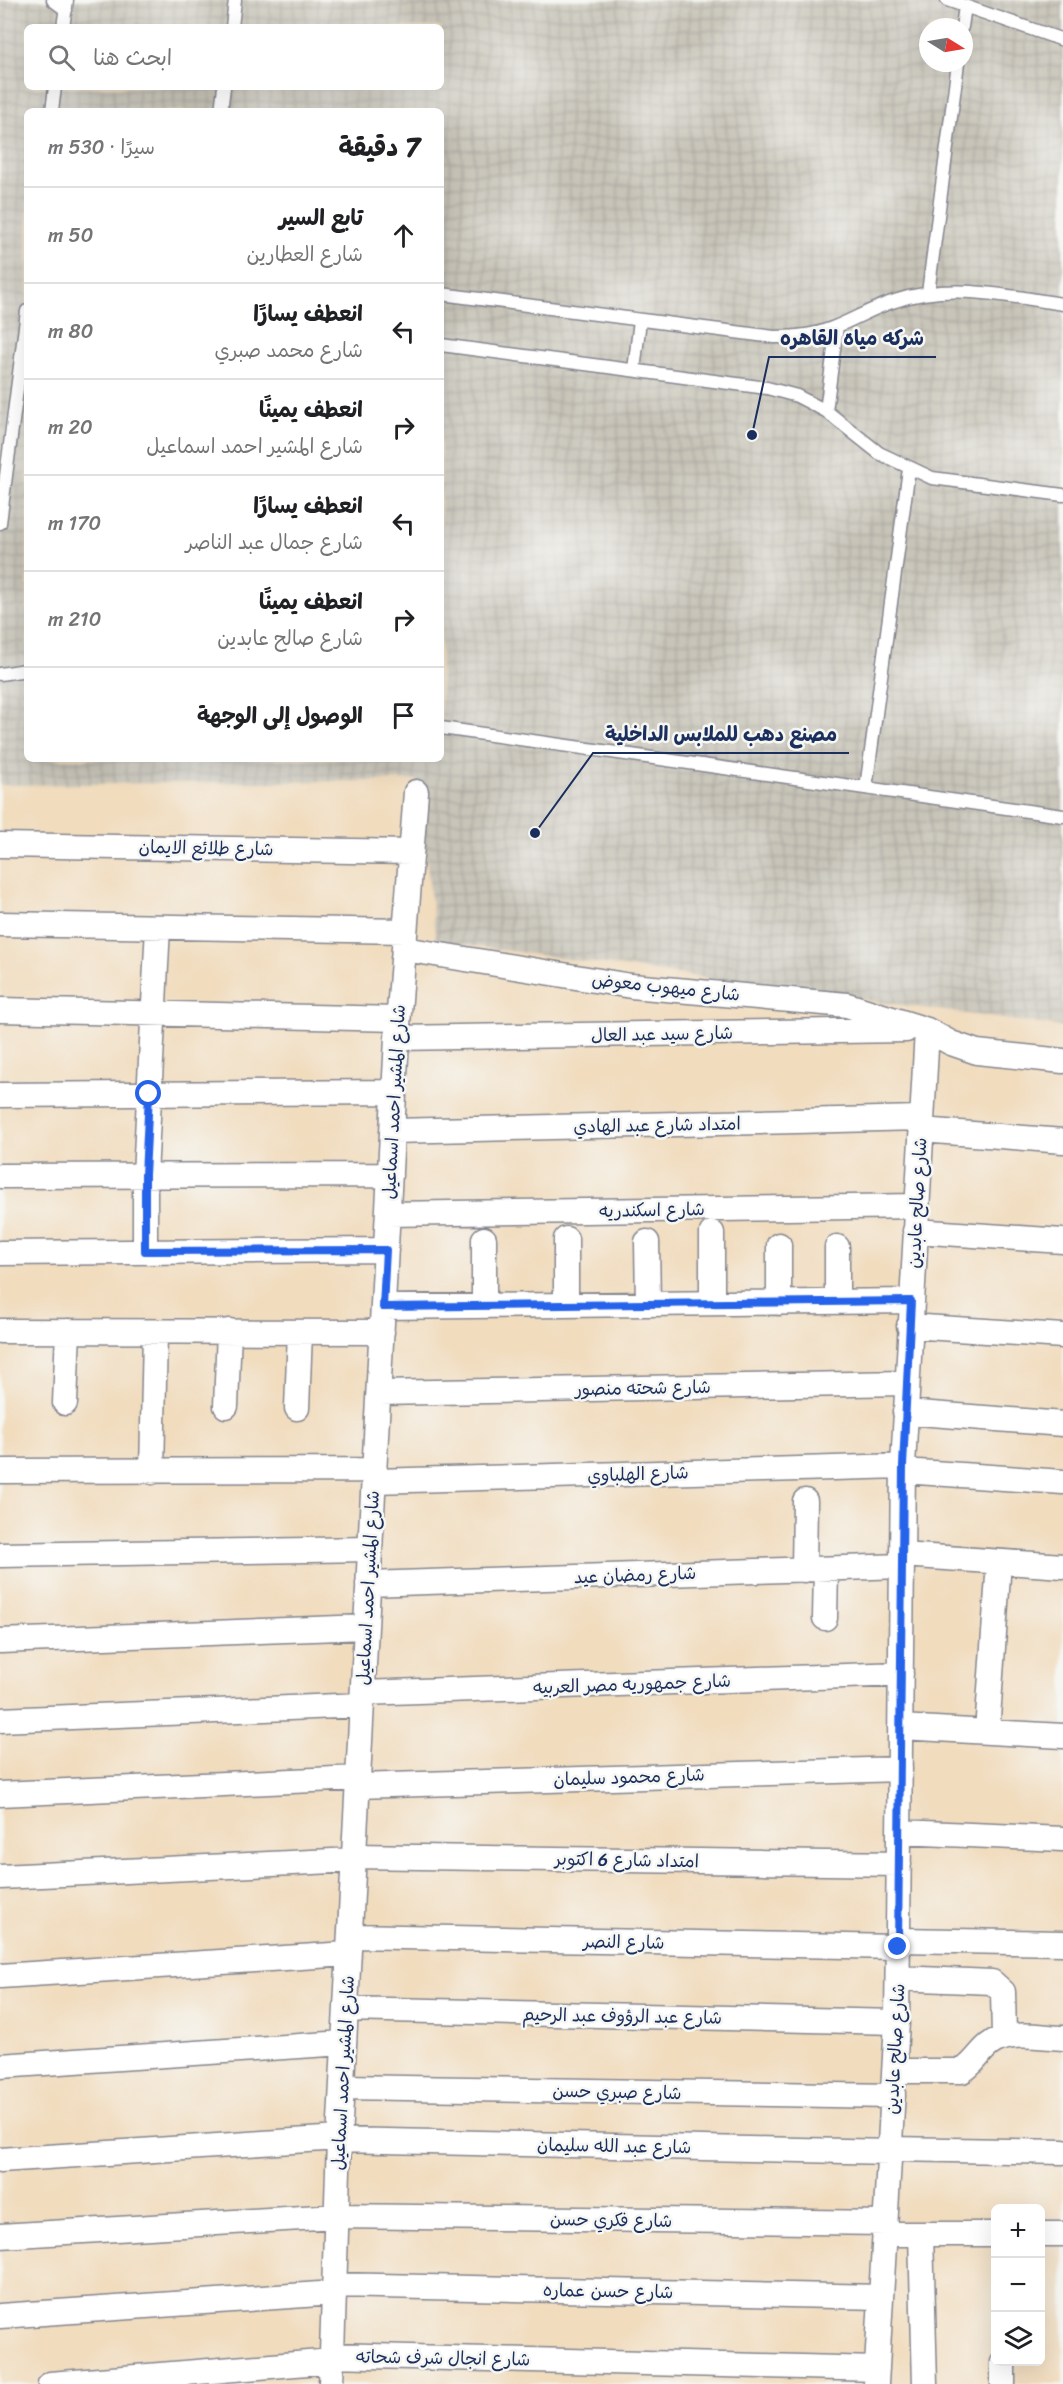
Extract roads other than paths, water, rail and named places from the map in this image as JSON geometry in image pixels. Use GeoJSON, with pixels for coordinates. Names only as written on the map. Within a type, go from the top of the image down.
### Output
{"type":"FeatureCollection","features":[{"type":"Feature","properties":{"kind":"street","name":"شارع المشير احمد اسماعيل"},"geometry":{"type":"LineString","coordinates":[[332,2367],[339,2139],[368,1584],[398,1028],[416,792]]}},
{"type":"Feature","properties":{"kind":"street","name":"شارع طلائع الايمان"},"geometry":{"type":"LineString","coordinates":[[0,845],[411,852]]}},
{"type":"Feature","properties":{"kind":"street","name":"شارع ميهوب معوض"},"geometry":{"type":"LineString","coordinates":[[0,924],[158,927],[405,940],[631,986],[847,1005],[927,1030],[951,1043],[976,1052],[1063,1061]]}},
{"type":"Feature","properties":{"kind":"street"},"geometry":{"type":"LineString","coordinates":[[145,1251],[145,1175],[158,927]]}},
{"type":"Feature","properties":{"kind":"street","name":"شارع سيد عبد العال"},"geometry":{"type":"LineString","coordinates":[[0,1010],[153,1013],[398,1028],[927,1030]]}},
{"type":"Feature","properties":{"kind":"street","name":"شارع صالح عابدين"},"geometry":{"type":"LineString","coordinates":[[877,2377],[897,2022],[903,1468],[906,1383],[927,1030]]}},
{"type":"Feature","properties":{"kind":"street"},"geometry":{"type":"LineString","coordinates":[[0,1095],[395,1092]]}},
{"type":"Feature","properties":{"kind":"street","name":"امتداد شارع عبد الهادي"},"geometry":{"type":"LineString","coordinates":[[393,1131],[921,1124],[1063,1141]]}},
{"type":"Feature","properties":{"kind":"street"},"geometry":{"type":"LineString","coordinates":[[0,1176],[390,1175]]}},
{"type":"Feature","properties":{"kind":"street","name":"شارع اسكندريه"},"geometry":{"type":"LineString","coordinates":[[388,1214],[916,1206]]}},
{"type":"Feature","properties":{"kind":"street"},"geometry":{"type":"LineString","coordinates":[[915,1231],[1063,1241]]}},
{"type":"Feature","properties":{"kind":"street"},"geometry":{"type":"LineString","coordinates":[[712,1233],[712,1303]]}},
{"type":"Feature","properties":{"kind":"street"},"geometry":{"type":"LineString","coordinates":[[484,1239],[484,1306]]}},
{"type":"Feature","properties":{"kind":"street"},"geometry":{"type":"LineString","coordinates":[[566,1239],[566,1305]]}},
{"type":"Feature","properties":{"kind":"street"},"geometry":{"type":"LineString","coordinates":[[647,1242],[648,1304]]}},
{"type":"Feature","properties":{"kind":"street"},"geometry":{"type":"LineString","coordinates":[[779,1245],[779,1303]]}},
{"type":"Feature","properties":{"kind":"street"},"geometry":{"type":"LineString","coordinates":[[837,1247],[837,1302]]}},
{"type":"Feature","properties":{"kind":"street"},"geometry":{"type":"LineString","coordinates":[[0,1253],[386,1250]]}},
{"type":"Feature","properties":{"kind":"street"},"geometry":{"type":"LineString","coordinates":[[383,1307],[911,1301]]}},
{"type":"Feature","properties":{"kind":"street"},"geometry":{"type":"LineString","coordinates":[[909,1326],[1063,1336]]}},
{"type":"Feature","properties":{"kind":"street"},"geometry":{"type":"LineString","coordinates":[[0,1331],[382,1332]]}},
{"type":"Feature","properties":{"kind":"street"},"geometry":{"type":"LineString","coordinates":[[65,1403],[68,1331]]}},
{"type":"Feature","properties":{"kind":"street"},"geometry":{"type":"LineString","coordinates":[[226,1406],[229,1332]]}},
{"type":"Feature","properties":{"kind":"street"},"geometry":{"type":"LineString","coordinates":[[297,1408],[300,1332]]}},
{"type":"Feature","properties":{"kind":"street"},"geometry":{"type":"LineString","coordinates":[[152,1472],[156,1333]]}},
{"type":"Feature","properties":{"kind":"street","name":"شارع شحته منصور"},"geometry":{"type":"LineString","coordinates":[[379,1393],[906,1383]]}},
{"type":"Feature","properties":{"kind":"street"},"geometry":{"type":"LineString","coordinates":[[905,1412],[1063,1424]]}},
{"type":"Feature","properties":{"kind":"street","name":"شارع الهلباوي"},"geometry":{"type":"LineString","coordinates":[[0,1471],[374,1476],[903,1468],[1063,1482]]}},
{"type":"Feature","properties":{"kind":"street"},"geometry":{"type":"LineString","coordinates":[[805,1501],[825,1618]]}},
{"type":"Feature","properties":{"kind":"street"},"geometry":{"type":"LineString","coordinates":[[0,1556],[370,1549]]}},
{"type":"Feature","properties":{"kind":"street","name":"شارع رمضان عيد"},"geometry":{"type":"LineString","coordinates":[[368,1584],[815,1569],[902,1561],[999,1562],[1063,1566]]}},
{"type":"Feature","properties":{"kind":"street"},"geometry":{"type":"LineString","coordinates":[[987,1732],[999,1562]]}},
{"type":"Feature","properties":{"kind":"street"},"geometry":{"type":"LineString","coordinates":[[0,1641],[366,1627]]}},
{"type":"Feature","properties":{"kind":"street","name":"شارع جمهوريه مصر العربيه"},"geometry":{"type":"LineString","coordinates":[[0,1720],[362,1699],[901,1674]]}},
{"type":"Feature","properties":{"kind":"street"},"geometry":{"type":"LineString","coordinates":[[900,1727],[1063,1736]]}},
{"type":"Feature","properties":{"kind":"street","name":"شارع محمود سليمان"},"geometry":{"type":"LineString","coordinates":[[0,1794],[358,1782],[900,1769]]}},
{"type":"Feature","properties":{"kind":"street"},"geometry":{"type":"LineString","coordinates":[[900,1832],[1063,1839]]}},
{"type":"Feature","properties":{"kind":"street","name":"امتداد شارع 6 اكتوبر"},"geometry":{"type":"LineString","coordinates":[[0,1877],[354,1858],[899,1864]]}},
{"type":"Feature","properties":{"kind":"street","name":"شارع النصر"},"geometry":{"type":"LineString","coordinates":[[0,1976],[349,1945],[1063,1943]]}},
{"type":"Feature","properties":{"kind":"street"},"geometry":{"type":"LineString","coordinates":[[898,1978],[992,1982],[1003,1992],[1004,2036]]}},
{"type":"Feature","properties":{"kind":"street","name":"شارع عبد الرؤوف عبد الرحيم"},"geometry":{"type":"LineString","coordinates":[[346,2009],[897,2022]]}},
{"type":"Feature","properties":{"kind":"street"},"geometry":{"type":"LineString","coordinates":[[894,2071],[962,2071],[972,2066],[994,2041],[1004,2036],[1063,2038]]}},
{"type":"Feature","properties":{"kind":"street"},"geometry":{"type":"LineString","coordinates":[[0,2066],[344,2043]]}},
{"type":"Feature","properties":{"kind":"street","name":"شارع صبري حسن"},"geometry":{"type":"LineString","coordinates":[[342,2087],[893,2096]]}},
{"type":"Feature","properties":{"kind":"street","name":"شارع عبد الله سليمان"},"geometry":{"type":"LineString","coordinates":[[0,2160],[339,2139],[890,2151],[1063,2152]]}},
{"type":"Feature","properties":{"kind":"street","name":"شارع فكري حسن"},"geometry":{"type":"LineString","coordinates":[[0,2236],[336,2216],[885,2229],[921,2234],[991,2234]]}},
{"type":"Feature","properties":{"kind":"street"},"geometry":{"type":"LineString","coordinates":[[921,2234],[925,2384]]}},
{"type":"Feature","properties":{"kind":"street"},"geometry":{"type":"LineString","coordinates":[[1045,2234],[1063,2234]]}},
{"type":"Feature","properties":{"kind":"street","name":"شارع حسن عماره"},"geometry":{"type":"LineString","coordinates":[[0,2316],[334,2289],[881,2297]]}},
{"type":"Feature","properties":{"kind":"street"},"geometry":{"type":"LineString","coordinates":[[1003,2366],[1003,2384]]}},
{"type":"Feature","properties":{"kind":"street","name":"شارع انجال شرف شحاته"},"geometry":{"type":"LineString","coordinates":[[50,2384],[332,2367],[877,2377]]}},
{"type":"Feature","properties":{"kind":"lane"},"geometry":{"type":"LineString","coordinates":[[52,0],[66,5],[63,24]]}},
{"type":"Feature","properties":{"kind":"lane"},"geometry":{"type":"LineString","coordinates":[[232,24],[235,0]]}},
{"type":"Feature","properties":{"kind":"lane"},"geometry":{"type":"LineString","coordinates":[[947,0],[1063,40]]}},
{"type":"Feature","properties":{"kind":"lane"},"geometry":{"type":"LineString","coordinates":[[963,18],[965,6]]}},
{"type":"Feature","properties":{"kind":"lane"},"geometry":{"type":"LineString","coordinates":[[928,293],[956,72]]}},
{"type":"Feature","properties":{"kind":"lane"},"geometry":{"type":"LineString","coordinates":[[52,108],[55,90]]}},
{"type":"Feature","properties":{"kind":"lane"},"geometry":{"type":"LineString","coordinates":[[221,108],[224,90]]}},
{"type":"Feature","properties":{"kind":"lane"},"geometry":{"type":"LineString","coordinates":[[444,294],[774,337],[807,335],[837,326],[896,300],[928,293],[983,292],[1063,304]]}},
{"type":"Feature","properties":{"kind":"lane"},"geometry":{"type":"LineString","coordinates":[[634,370],[640,320]]}},
{"type":"Feature","properties":{"kind":"lane"},"geometry":{"type":"LineString","coordinates":[[826,411],[837,326]]}},
{"type":"Feature","properties":{"kind":"lane"},"geometry":{"type":"LineString","coordinates":[[0,523],[24,335]]}},
{"type":"Feature","properties":{"kind":"lane"},"geometry":{"type":"LineString","coordinates":[[444,345],[767,388],[797,396],[826,411],[879,453],[909,470],[957,482],[1063,495]]}},
{"type":"Feature","properties":{"kind":"lane"},"geometry":{"type":"LineString","coordinates":[[866,788],[909,470]]}},
{"type":"Feature","properties":{"kind":"lane"},"geometry":{"type":"LineString","coordinates":[[0,674],[24,670]]}},
{"type":"Feature","properties":{"kind":"lane"},"geometry":{"type":"LineString","coordinates":[[444,728],[1063,816]]}},
{"type":"Feature","properties":{"kind":"place","name":"شركه مياه القاهره"},"geometry":{"type":"Point","coordinates":[752,435]}},
{"type":"Feature","properties":{"kind":"place","name":"مصنع دهب للملابس الداخلية"},"geometry":{"type":"Point","coordinates":[535,833]}}]}
